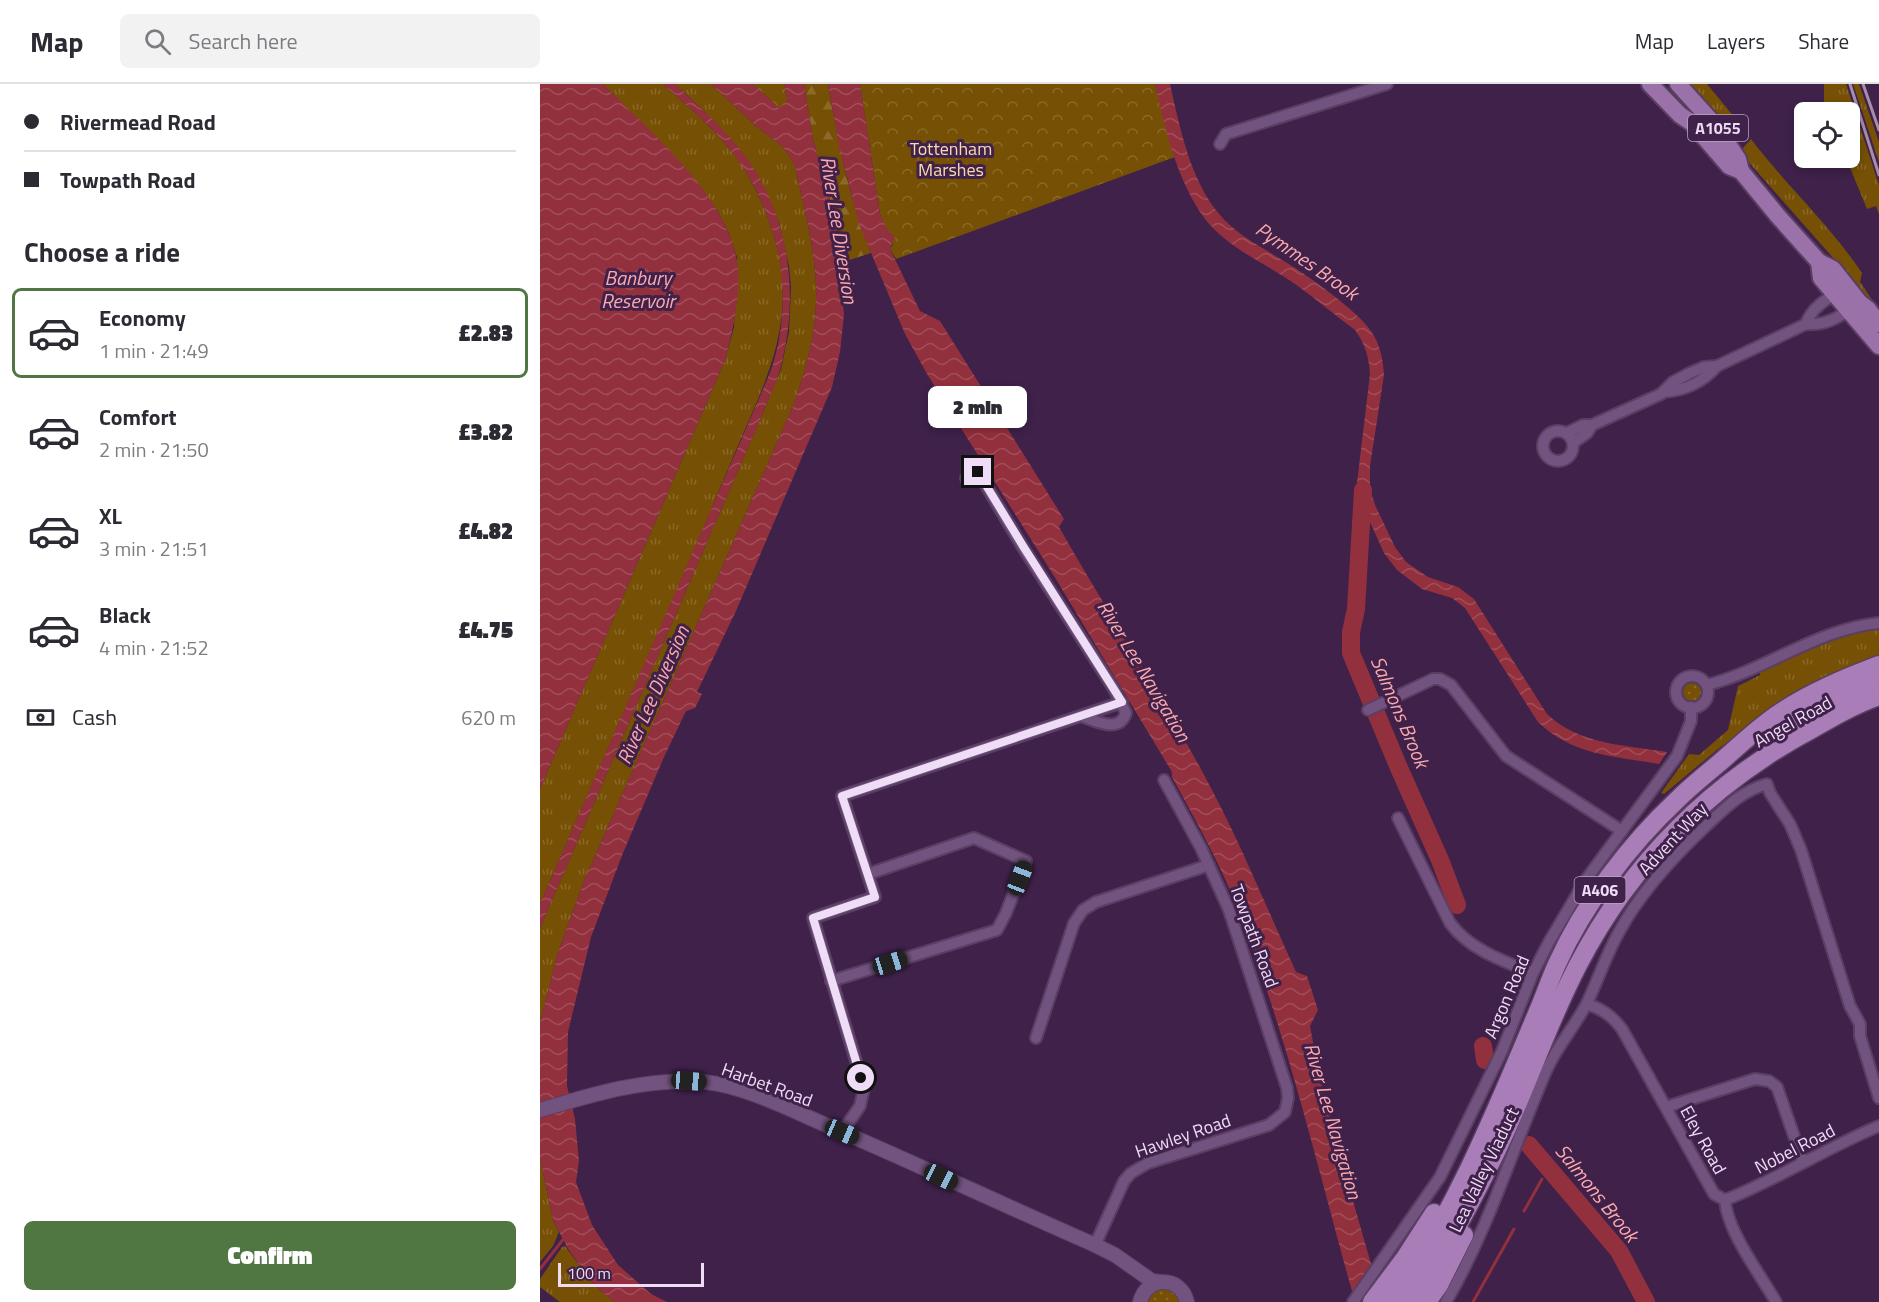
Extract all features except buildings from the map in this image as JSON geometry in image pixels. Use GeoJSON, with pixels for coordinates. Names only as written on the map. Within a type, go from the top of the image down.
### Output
{"type":"FeatureCollection","features":[{"type":"Feature","properties":{"kind":"highway","name":"A406"},"geometry":{"type":"LineString","coordinates":[[1710,771],[1780,713],[1812,694],[1879,665]]}},
{"type":"Feature","properties":{"kind":"highway","name":"Angel Road"},"geometry":{"type":"LineString","coordinates":[[1710,771],[1791,720],[1879,681]]}},
{"type":"Feature","properties":{"kind":"highway","name":"Angel Road"},"geometry":{"type":"LineString","coordinates":[[1829,720],[1879,696]]}},
{"type":"Feature","properties":{"kind":"highway"},"geometry":{"type":"LineString","coordinates":[[1829,720],[1879,705]]}},
{"type":"Feature","properties":{"kind":"highway","name":"Lea Valley Viaduct"},"geometry":{"type":"LineString","coordinates":[[1392,1302],[1408,1266],[1444,1219],[1488,1148],[1548,1032],[1578,966],[1596,933],[1635,875],[1696,810],[1736,776],[1785,743],[1829,720]]}},
{"type":"Feature","properties":{"kind":"highway","name":"Lea Valley Viaduct"},"geometry":{"type":"LineString","coordinates":[[1488,1148],[1527,1035],[1557,963],[1574,931],[1607,880],[1650,828],[1677,799],[1710,771]]}},
{"type":"Feature","properties":{"kind":"highway"},"geometry":{"type":"LineString","coordinates":[[1418,1299],[1448,1268],[1466,1231],[1488,1148]]}},
{"type":"Feature","properties":{"kind":"highway"},"geometry":{"type":"LineString","coordinates":[[1372,1302],[1408,1266]]}},
{"type":"Feature","properties":{"kind":"main road","name":"A1055"},"geometry":{"type":"LineString","coordinates":[[1650,84],[1680,115],[1692,123],[1729,166],[1741,171]]}},
{"type":"Feature","properties":{"kind":"main road"},"geometry":{"type":"LineString","coordinates":[[1667,84],[1692,123]]}},
{"type":"Feature","properties":{"kind":"main road","name":"A1055"},"geometry":{"type":"LineString","coordinates":[[1681,86],[1731,146],[1741,171],[1819,262],[1833,269],[1848,299],[1879,346]]}},
{"type":"Feature","properties":{"kind":"main road","name":"A1055"},"geometry":{"type":"LineString","coordinates":[[1848,299],[1868,309],[1879,324]]}},
{"type":"Feature","properties":{"kind":"street"},"geometry":{"type":"LineString","coordinates":[[1223,139],[1388,84]]}},
{"type":"Feature","properties":{"kind":"street"},"geometry":{"type":"LineString","coordinates":[[1567,433],[1583,425],[1592,425],[1663,392],[1678,391],[1687,387],[1708,376],[1717,366],[1806,324],[1818,325],[1848,299]]}},
{"type":"Feature","properties":{"kind":"street"},"geometry":{"type":"LineString","coordinates":[[1806,324],[1810,313],[1848,299]]}},
{"type":"Feature","properties":{"kind":"street"},"geometry":{"type":"LineString","coordinates":[[1573,443],[1587,434],[1592,425]]}},
{"type":"Feature","properties":{"kind":"street"},"geometry":{"type":"LineString","coordinates":[[1558,430],[1567,433],[1573,443],[1571,454],[1562,460],[1551,460],[1544,454],[1542,445],[1545,436],[1558,430]]}},
{"type":"Feature","properties":{"kind":"street"},"geometry":{"type":"LineString","coordinates":[[966,478],[978,472],[1122,702],[1126,713],[1117,724],[1110,726],[1081,716]]}},
{"type":"Feature","properties":{"kind":"street"},"geometry":{"type":"LineString","coordinates":[[1707,685],[1730,679],[1828,634],[1857,625],[1879,623]]}},
{"type":"Feature","properties":{"kind":"street"},"geometry":{"type":"LineString","coordinates":[[1691,676],[1701,678],[1707,685],[1708,694],[1704,703],[1691,707],[1683,704],[1677,697],[1679,684],[1691,676]]}},
{"type":"Feature","properties":{"kind":"street"},"geometry":{"type":"LineString","coordinates":[[1371,708],[1432,679],[1446,681],[1451,684],[1506,756],[1622,831]]}},
{"type":"Feature","properties":{"kind":"street"},"geometry":{"type":"LineString","coordinates":[[842,1132],[860,1106],[864,1088],[813,918],[875,897],[842,796],[1122,702]]}},
{"type":"Feature","properties":{"kind":"street","name":"Argon Road"},"geometry":{"type":"LineString","coordinates":[[1353,1302],[1440,1177],[1502,1051],[1533,973],[1563,916],[1682,747],[1691,722],[1691,707]]}},
{"type":"Feature","properties":{"kind":"street","name":"Towpath Road"},"geometry":{"type":"LineString","coordinates":[[1164,780],[1209,865],[1229,910],[1287,1088],[1288,1098],[1285,1112]]}},
{"type":"Feature","properties":{"kind":"street","name":"Advent Way"},"geometry":{"type":"LineString","coordinates":[[1446,1302],[1492,1208],[1553,1056],[1587,1004],[1619,931],[1663,870],[1685,846],[1743,793],[1767,784],[1770,793],[1790,824],[1801,850],[1850,1006],[1860,1024],[1860,1036],[1879,1098]]}},
{"type":"Feature","properties":{"kind":"street"},"geometry":{"type":"LineString","coordinates":[[1398,818],[1456,932],[1496,959],[1533,973]]}},
{"type":"Feature","properties":{"kind":"street"},"geometry":{"type":"LineString","coordinates":[[831,981],[997,930],[1026,861],[974,838],[868,874]]}},
{"type":"Feature","properties":{"kind":"street"},"geometry":{"type":"LineString","coordinates":[[1036,1038],[1074,923],[1083,910],[1096,902],[1209,865]]}},
{"type":"Feature","properties":{"kind":"street","name":"Eley Road"},"geometry":{"type":"LineString","coordinates":[[1587,1004],[1605,1011],[1622,1029],[1714,1194],[1725,1200],[1726,1212],[1732,1228],[1776,1302]]}},
{"type":"Feature","properties":{"kind":"street"},"geometry":{"type":"LineString","coordinates":[[1666,1107],[1755,1079],[1769,1081],[1777,1087],[1803,1162]]}},
{"type":"Feature","properties":{"kind":"street","name":"Harbet Road"},"geometry":{"type":"LineString","coordinates":[[540,1110],[587,1096],[669,1081],[707,1082],[743,1092],[842,1132],[1115,1254],[1152,1281],[1176,1285],[1182,1290],[1187,1302]]}},
{"type":"Feature","properties":{"kind":"street","name":"Hawley Road"},"geometry":{"type":"LineString","coordinates":[[1095,1245],[1124,1181],[1131,1173],[1148,1163],[1269,1125],[1285,1112]]}},
{"type":"Feature","properties":{"kind":"street","name":"Nobel Road"},"geometry":{"type":"LineString","coordinates":[[1725,1200],[1750,1190],[1879,1126]]}},
{"type":"Feature","properties":{"kind":"street"},"geometry":{"type":"LineString","coordinates":[[1134,1268],[1143,1290],[1140,1299]]}},
{"type":"Feature","properties":{"kind":"street"},"geometry":{"type":"LineString","coordinates":[[1140,1299],[1145,1289],[1161,1281]]}},
{"type":"Feature","properties":{"kind":"green space"},"geometry":{"type":"Polygon","coordinates":[[[603,84],[663,84],[724,142],[750,180],[771,227],[780,260],[783,301],[776,347],[762,390],[540,904],[540,789],[725,360],[734,327],[737,257],[728,231],[717,210],[679,162],[603,84]]]}},
{"type":"Feature","properties":{"kind":"green space"},"geometry":{"type":"Polygon","coordinates":[[[675,84],[711,84],[778,143],[791,158],[795,166],[814,258],[816,305],[812,340],[793,406],[584,881],[558,952],[540,1022],[540,928],[763,413],[781,369],[789,332],[791,287],[789,266],[779,222],[705,112],[675,84]]]}},
{"type":"Feature","properties":{"kind":"green space"},"geometry":{"type":"Polygon","coordinates":[[[753,84],[784,84],[788,103],[779,108],[753,84]]]}},
{"type":"Feature","properties":{"kind":"green space"},"geometry":{"type":"Polygon","coordinates":[[[804,84],[828,84],[850,191],[871,253],[840,263],[830,200],[813,139],[804,84]]]}},
{"type":"Feature","properties":{"kind":"green space","name":"Tottenham Marshes"},"geometry":{"type":"Polygon","coordinates":[[[860,84],[1155,84],[1175,157],[896,259],[890,249],[893,244],[880,214],[860,84]]]}},
{"type":"Feature","properties":{"kind":"green space"},"geometry":{"type":"Polygon","coordinates":[[[1686,84],[1707,84],[1744,129],[1737,135],[1730,134],[1686,84]]]}},
{"type":"Feature","properties":{"kind":"green space"},"geometry":{"type":"Polygon","coordinates":[[[1824,84],[1846,84],[1852,102],[1824,102],[1824,84]]]}},
{"type":"Feature","properties":{"kind":"green space"},"geometry":{"type":"Polygon","coordinates":[[[1853,84],[1859,84],[1879,142],[1879,162],[1860,102],[1853,84]]]}},
{"type":"Feature","properties":{"kind":"green space"},"geometry":{"type":"Polygon","coordinates":[[[1860,127],[1879,185],[1879,214],[1876,206],[1867,209],[1850,168],[1860,168],[1860,127]]]}},
{"type":"Feature","properties":{"kind":"green space"},"geometry":{"type":"Polygon","coordinates":[[[1751,139],[1862,273],[1860,282],[1875,304],[1874,311],[1835,260],[1745,158],[1743,148],[1751,139]]]}},
{"type":"Feature","properties":{"kind":"green space"},"geometry":{"type":"Polygon","coordinates":[[[1879,629],[1879,658],[1744,730],[1664,794],[1661,793],[1689,754],[1699,755],[1728,730],[1738,686],[1760,675],[1760,672],[1803,651],[1847,635],[1879,629]]]}},
{"type":"Feature","properties":{"kind":"green space"},"geometry":{"type":"Polygon","coordinates":[[[1692,683],[1698,686],[1701,692],[1698,698],[1692,701],[1686,698],[1683,692],[1686,686],[1692,683]]]}},
{"type":"Feature","properties":{"kind":"green space"},"geometry":{"type":"Polygon","coordinates":[[[540,1158],[553,1220],[559,1232],[553,1246],[540,1262],[540,1158]]]}},
{"type":"Feature","properties":{"kind":"green space"},"geometry":{"type":"Polygon","coordinates":[[[565,1246],[594,1285],[614,1302],[560,1302],[540,1287],[540,1279],[565,1246]]]}},
{"type":"Feature","properties":{"kind":"green space"},"geometry":{"type":"Polygon","coordinates":[[[1155,1288],[1175,1290],[1181,1302],[1145,1302],[1155,1288]]]}},
{"type":"Feature","properties":{"kind":"water","name":"Banbury Reservoir"},"geometry":{"type":"Polygon","coordinates":[[[540,84],[603,84],[682,163],[716,209],[728,232],[738,268],[738,295],[725,360],[540,789],[540,84]]]}},
{"type":"Feature","properties":{"kind":"water"},"geometry":{"type":"Polygon","coordinates":[[[663,84],[675,84],[720,127],[752,166],[767,192],[778,220],[785,248],[790,307],[787,337],[773,390],[540,928],[540,904],[765,384],[779,339],[782,282],[771,226],[761,200],[724,142],[663,84]]]}},
{"type":"Feature","properties":{"kind":"water"},"geometry":{"type":"Polygon","coordinates":[[[711,84],[753,84],[779,108],[784,103],[788,103],[784,84],[804,84],[813,139],[830,200],[839,254],[844,315],[840,352],[832,387],[736,611],[697,692],[702,694],[695,708],[686,711],[623,853],[591,937],[568,1032],[567,1086],[575,1119],[579,1161],[576,1182],[592,1225],[618,1265],[651,1294],[667,1302],[614,1302],[594,1285],[568,1249],[553,1220],[540,1158],[540,1022],[558,952],[584,881],[793,406],[812,340],[816,305],[812,245],[795,166],[778,143],[711,84]]]}},
{"type":"Feature","properties":{"kind":"water","name":"River Lee Navigation"},"geometry":{"type":"Polygon","coordinates":[[[828,84],[860,84],[880,214],[888,231],[895,237],[890,249],[920,311],[940,321],[1064,519],[1059,527],[1212,790],[1245,857],[1296,972],[1307,976],[1318,1010],[1310,1026],[1317,1064],[1382,1302],[1355,1302],[1268,994],[1232,895],[1204,835],[1172,777],[1172,772],[1054,576],[927,374],[905,334],[859,224],[839,146],[828,84]]]}},
{"type":"Feature","properties":{"kind":"water"},"geometry":{"type":"Polygon","coordinates":[[[1155,84],[1170,84],[1182,136],[1194,170],[1210,201],[1226,222],[1255,244],[1301,272],[1354,312],[1377,341],[1384,375],[1370,466],[1370,489],[1395,547],[1406,562],[1428,577],[1458,587],[1474,599],[1547,714],[1560,724],[1588,738],[1667,752],[1659,764],[1609,756],[1579,748],[1551,733],[1538,722],[1465,608],[1452,598],[1422,589],[1397,570],[1384,553],[1356,491],[1370,374],[1364,346],[1355,330],[1279,273],[1238,248],[1210,225],[1199,210],[1182,177],[1163,120],[1155,84]]]}},
{"type":"Feature","properties":{"kind":"waterway","name":"Salmons Brook"},"geometry":{"type":"LineString","coordinates":[[1363,490],[1351,653],[1457,905]]}},
{"type":"Feature","properties":{"kind":"waterway","name":"Salmons Brook"},"geometry":{"type":"LineString","coordinates":[[1483,1046],[1485,1060]]}},
{"type":"Feature","properties":{"kind":"waterway","name":"Salmons Brook"},"geometry":{"type":"LineString","coordinates":[[1529,1145],[1619,1251],[1646,1302]]}},
{"type":"Feature","properties":{"kind":"waterway"},"geometry":{"type":"LineString","coordinates":[[1524,1211],[1542,1179]]}},
{"type":"Feature","properties":{"kind":"waterway"},"geometry":{"type":"LineString","coordinates":[[1473,1302],[1514,1229]]}},
{"type":"Feature","properties":{"kind":"waterway"},"geometry":{"type":"LineString","coordinates":[[540,1269],[565,1237]]}},
{"type":"Feature","properties":{"kind":"railway"},"geometry":{"type":"LineString","coordinates":[[1850,84],[1879,175]]}},
{"type":"Feature","properties":{"kind":"railway"},"geometry":{"type":"LineString","coordinates":[[1863,84],[1879,130]]}},
{"type":"Feature","properties":{"kind":"route"},"geometry":{"type":"LineString","coordinates":[[861,1078],[813,918],[875,897],[842,796],[1122,702],[978,472]]}},
{"type":"Feature","properties":{"kind":"water label","name":"River Lee Diversion"},"geometry":{"type":"Point","coordinates":[839,230]}},
{"type":"Feature","properties":{"kind":"water label","name":"Pymmes Brook"},"geometry":{"type":"Point","coordinates":[1307,261]}},
{"type":"Feature","properties":{"kind":"water label","name":"River Lee Diversion"},"geometry":{"type":"Point","coordinates":[653,695]}}]}
